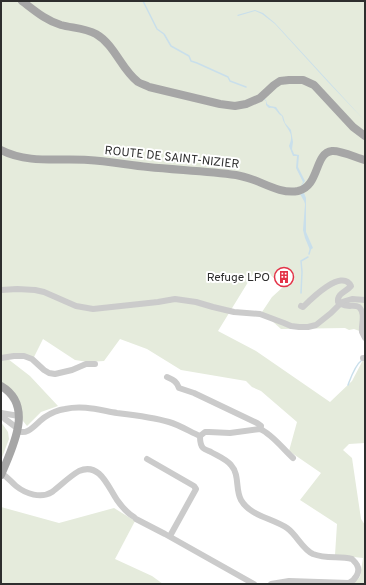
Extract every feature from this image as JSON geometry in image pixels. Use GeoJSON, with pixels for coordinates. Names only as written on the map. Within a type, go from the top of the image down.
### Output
{"type":"FeatureCollection","features":[{"type":"Feature","properties":{"kind":"main road"},"geometry":{"type":"LineString","coordinates":[[22,1],[44,18],[96,34],[108,44],[130,74],[138,82],[149,87],[220,104],[235,106],[246,104],[260,98],[280,81],[303,80],[314,85],[353,127],[365,136]]}},
{"type":"Feature","properties":{"kind":"main road","name":"ROUTE DE SAINT-NIZIER"},"geometry":{"type":"LineString","coordinates":[[1,150],[9,154],[26,158],[88,160],[236,175],[252,179],[281,190],[293,192],[302,190],[309,185],[321,160],[329,152],[336,151],[365,160]]}},
{"type":"Feature","properties":{"kind":"main road"},"geometry":{"type":"LineString","coordinates":[[1,386],[12,395],[18,407],[19,416],[17,429],[9,455],[1,474]]}},
{"type":"Feature","properties":{"kind":"street"},"geometry":{"type":"LineString","coordinates":[[300,306],[303,307],[329,285],[335,282],[344,280],[347,281],[351,286],[338,297],[338,302],[345,306],[357,306],[360,308],[364,320],[362,332],[365,338]]}},
{"type":"Feature","properties":{"kind":"street"},"geometry":{"type":"LineString","coordinates":[[1,290],[17,289],[40,291],[76,306],[93,309],[175,299],[196,302],[234,312],[260,314],[299,327],[316,325],[342,302],[352,299],[365,300]]}},
{"type":"Feature","properties":{"kind":"street"},"geometry":{"type":"LineString","coordinates":[[1,358],[24,356],[49,373],[55,374],[72,370],[86,364],[95,364]]}},
{"type":"Feature","properties":{"kind":"street"},"geometry":{"type":"LineString","coordinates":[[167,377],[174,379],[178,383],[179,388],[194,393],[261,426],[260,429]]}},
{"type":"Feature","properties":{"kind":"street"},"geometry":{"type":"LineString","coordinates":[[1,413],[5,419],[21,433],[32,429],[49,414],[60,410],[85,407],[170,422],[200,436]]}},
{"type":"Feature","properties":{"kind":"street"},"geometry":{"type":"LineString","coordinates":[[1,413],[19,416]]}},
{"type":"Feature","properties":{"kind":"street"},"geometry":{"type":"LineString","coordinates":[[200,436],[205,432],[230,434],[260,429],[270,436],[293,458]]}},
{"type":"Feature","properties":{"kind":"street"},"geometry":{"type":"LineString","coordinates":[[200,436],[200,441],[203,448],[227,461],[233,468],[237,479],[241,500],[248,509],[290,530],[312,553],[327,557],[352,559],[357,564],[358,568],[357,576],[349,583],[290,581],[271,584]]}},
{"type":"Feature","properties":{"kind":"street"},"geometry":{"type":"LineString","coordinates":[[147,459],[194,486],[196,489],[170,536]]}},
{"type":"Feature","properties":{"kind":"street"},"geometry":{"type":"LineString","coordinates":[[1,474],[7,476],[16,486],[25,492],[42,496],[52,492],[80,471],[95,471],[101,475],[127,513],[254,584]]}},
{"type":"Feature","properties":{"kind":"green space"},"geometry":{"type":"Polygon","coordinates":[[[1,1],[365,1],[365,333],[354,329],[349,330],[345,328],[281,329],[262,312],[272,297],[283,287],[295,281],[283,273],[276,280],[267,272],[253,274],[218,331],[256,351],[330,402],[352,381],[363,360],[365,360],[365,443],[349,444],[343,450],[352,458],[361,519],[365,525],[365,584],[352,584],[360,577],[363,558],[335,555],[337,524],[300,500],[321,473],[289,451],[297,422],[261,391],[252,387],[246,381],[181,370],[147,349],[120,339],[104,361],[88,362],[75,360],[43,339],[34,357],[8,359],[30,376],[58,406],[41,412],[27,426],[23,421],[14,392],[1,383],[1,1]]]}},
{"type":"Feature","properties":{"kind":"green space"},"geometry":{"type":"Polygon","coordinates":[[[1,422],[8,432],[9,439],[1,460],[1,422]]]}},
{"type":"Feature","properties":{"kind":"green space"},"geometry":{"type":"Polygon","coordinates":[[[1,507],[59,523],[114,508],[135,521],[115,559],[152,576],[163,584],[1,584],[1,507]]]}},
{"type":"Feature","properties":{"kind":"water"},"geometry":{"type":"Polygon","coordinates":[[[255,10],[263,13],[275,23],[365,121],[275,24],[262,14],[255,11],[237,15],[255,10]]]}},
{"type":"Feature","properties":{"kind":"water"},"geometry":{"type":"Polygon","coordinates":[[[262,98],[266,100],[267,104],[270,106],[276,107],[283,116],[285,123],[291,130],[293,142],[292,149],[294,154],[299,155],[298,167],[305,181],[300,188],[303,182],[296,168],[297,156],[293,156],[289,146],[291,141],[290,133],[283,120],[282,116],[274,108],[269,108],[266,105],[266,101],[262,98]]]}},
{"type":"Feature","properties":{"kind":"water"},"geometry":{"type":"Polygon","coordinates":[[[304,193],[306,198],[306,232],[313,248],[310,250],[303,230],[305,204],[300,194],[304,193]]]}},
{"type":"Feature","properties":{"kind":"waterway"},"geometry":{"type":"LineString","coordinates":[[143,1],[157,29],[164,34],[171,46],[189,56],[191,61],[228,77],[230,81],[246,87]]}},
{"type":"Feature","properties":{"kind":"waterway"},"geometry":{"type":"LineString","coordinates":[[309,254],[311,247]]}},
{"type":"Feature","properties":{"kind":"waterway"},"geometry":{"type":"LineString","coordinates":[[301,293],[301,261],[308,257]]}},
{"type":"Feature","properties":{"kind":"waterway"},"geometry":{"type":"LineString","coordinates":[[348,385],[355,368],[362,360]]}},
{"type":"Feature","properties":{"kind":"place","name":"Refuge LPO"},"geometry":{"type":"Point","coordinates":[284,277]}}]}
